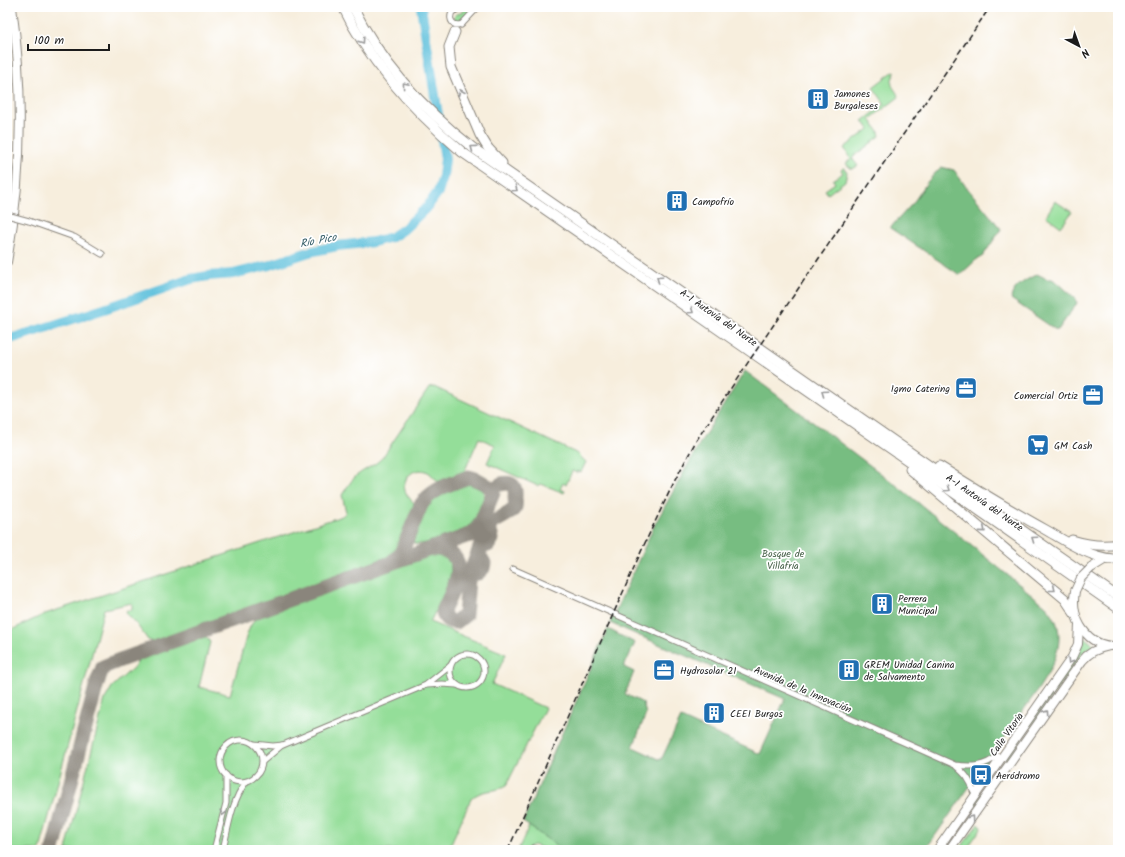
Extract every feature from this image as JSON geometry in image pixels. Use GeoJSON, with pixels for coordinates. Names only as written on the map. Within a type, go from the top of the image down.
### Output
{"type":"FeatureCollection","features":[{"type":"Feature","properties":{"kind":"highway"},"geometry":{"type":"LineString","coordinates":[[7,262],[16,196],[20,130],[18,71],[12,7]]}},
{"type":"Feature","properties":{"kind":"highway","name":"A-1 Autovía del Norte"},"geometry":{"type":"LineString","coordinates":[[343,7],[358,36],[415,109],[462,152],[1118,608]]}},
{"type":"Feature","properties":{"kind":"highway","name":"A-1 Autovía del Norte"},"geometry":{"type":"LineString","coordinates":[[353,7],[360,22],[380,53],[407,87],[447,128],[604,240],[1118,597]]}},
{"type":"Feature","properties":{"kind":"highway"},"geometry":{"type":"LineString","coordinates":[[455,32],[449,47],[451,67],[467,108],[484,143],[502,164],[588,225],[604,240]]}},
{"type":"Feature","properties":{"kind":"highway"},"geometry":{"type":"LineString","coordinates":[[841,405],[851,407],[923,455],[1008,508],[1089,553],[1103,558],[1116,559]]}},
{"type":"Feature","properties":{"kind":"highway"},"geometry":{"type":"LineString","coordinates":[[846,418],[921,478],[1065,599],[1075,614],[1079,625],[1090,637],[1109,646],[1118,646]]}},
{"type":"Feature","properties":{"kind":"highway"},"geometry":{"type":"LineString","coordinates":[[1008,508],[1071,540],[1088,545],[1101,546],[1118,544]]}},
{"type":"Feature","properties":{"kind":"highway"},"geometry":{"type":"LineString","coordinates":[[1075,614],[1075,591],[1081,578],[1091,568],[1100,562],[1116,559]]}},
{"type":"Feature","properties":{"kind":"highway"},"geometry":{"type":"LineString","coordinates":[[1095,593],[1118,612]]}},
{"type":"Feature","properties":{"kind":"highway","name":"Calle Vitoria"},"geometry":{"type":"LineString","coordinates":[[937,850],[1072,657],[1078,644],[1079,625]]}},
{"type":"Feature","properties":{"kind":"highway","name":"Calle Vitoria"},"geometry":{"type":"LineString","coordinates":[[949,850],[1082,661],[1095,650],[1109,646]]}},
{"type":"Feature","properties":{"kind":"street"},"geometry":{"type":"LineString","coordinates":[[462,7],[452,12],[450,17],[451,22],[454,24],[462,24]]}},
{"type":"Feature","properties":{"kind":"street"},"geometry":{"type":"LineString","coordinates":[[455,32],[478,7]]}},
{"type":"Feature","properties":{"kind":"street"},"geometry":{"type":"LineString","coordinates":[[7,215],[74,237],[102,254]]}},
{"type":"Feature","properties":{"kind":"street","name":"Avenida de la Innovación"},"geometry":{"type":"LineString","coordinates":[[513,569],[745,673],[956,765],[979,766],[989,762],[997,756]]}},
{"type":"Feature","properties":{"kind":"street"},"geometry":{"type":"LineString","coordinates":[[263,761],[283,745],[426,685],[450,666],[454,659],[465,654],[476,656],[484,664],[484,676],[477,685],[466,688],[457,685],[426,685]]}},
{"type":"Feature","properties":{"kind":"street"},"geometry":{"type":"LineString","coordinates":[[450,666],[450,675],[452,680],[457,685]]}},
{"type":"Feature","properties":{"kind":"street"},"geometry":{"type":"LineString","coordinates":[[241,740],[248,741],[259,748],[263,761],[258,774],[253,779],[246,782],[232,780],[222,770],[220,764],[223,750],[234,741],[241,740]]}},
{"type":"Feature","properties":{"kind":"street"},"geometry":{"type":"LineString","coordinates":[[254,744],[273,746],[283,745]]}},
{"type":"Feature","properties":{"kind":"street","name":"Avenida de la Innovación"},"geometry":{"type":"LineString","coordinates":[[956,765],[970,782],[973,791]]}},
{"type":"Feature","properties":{"kind":"street"},"geometry":{"type":"LineString","coordinates":[[214,850],[226,803],[226,775]]}},
{"type":"Feature","properties":{"kind":"street"},"geometry":{"type":"LineString","coordinates":[[223,850],[235,804],[240,790],[246,782]]}},
{"type":"Feature","properties":{"kind":"street"},"geometry":{"type":"LineString","coordinates":[[530,850],[534,848],[541,850]]}},
{"type":"Feature","properties":{"kind":"green space"},"geometry":{"type":"Polygon","coordinates":[[[474,7],[461,21],[456,22],[454,18],[455,15],[474,7]]]}},
{"type":"Feature","properties":{"kind":"green space"},"geometry":{"type":"Polygon","coordinates":[[[894,71],[895,73],[892,83],[893,88],[899,97],[870,119],[880,136],[852,158],[858,166],[852,169],[846,164],[851,158],[844,148],[869,129],[863,121],[885,104],[873,87],[894,71]]]}},
{"type":"Feature","properties":{"kind":"green space"},"geometry":{"type":"Polygon","coordinates":[[[844,167],[847,172],[845,181],[828,194],[825,190],[835,183],[833,180],[843,173],[841,170],[844,167]]]}},
{"type":"Feature","properties":{"kind":"green space"},"geometry":{"type":"Polygon","coordinates":[[[941,167],[954,170],[1001,229],[983,256],[976,260],[960,275],[890,228],[913,203],[928,181],[941,167]]]}},
{"type":"Feature","properties":{"kind":"green space"},"geometry":{"type":"Polygon","coordinates":[[[1055,201],[1072,212],[1061,227],[1046,216],[1055,201]]]}},
{"type":"Feature","properties":{"kind":"green space"},"geometry":{"type":"Polygon","coordinates":[[[1037,274],[1057,282],[1075,298],[1077,303],[1058,330],[1011,299],[1014,290],[1017,287],[1037,274]]]}},
{"type":"Feature","properties":{"kind":"green space","name":"Bosque de Villafría"},"geometry":{"type":"Polygon","coordinates":[[[745,371],[900,488],[1046,606],[1054,617],[1058,627],[1058,649],[1054,660],[1037,691],[925,850],[563,850],[523,822],[608,629],[635,643],[624,667],[634,672],[625,694],[643,703],[646,714],[633,747],[661,760],[681,718],[760,754],[785,699],[610,623],[655,524],[701,441],[745,371]]]}},
{"type":"Feature","properties":{"kind":"green space"},"geometry":{"type":"Polygon","coordinates":[[[434,387],[578,454],[586,462],[581,472],[578,471],[577,473],[572,471],[566,485],[563,483],[560,489],[565,491],[564,493],[541,484],[538,486],[487,463],[495,445],[479,438],[465,470],[457,477],[439,482],[429,473],[420,470],[408,476],[405,484],[406,493],[414,503],[415,507],[395,552],[390,556],[152,642],[148,640],[126,613],[127,611],[132,610],[132,603],[104,609],[40,850],[7,850],[7,632],[45,614],[342,516],[346,512],[342,495],[350,483],[358,474],[382,458],[429,388],[434,387]]]}},
{"type":"Feature","properties":{"kind":"green space"},"geometry":{"type":"Polygon","coordinates":[[[467,484],[480,489],[484,496],[482,507],[472,523],[465,529],[456,533],[426,543],[415,544],[412,538],[422,514],[430,501],[452,488],[467,484]]]}},
{"type":"Feature","properties":{"kind":"green space"},"geometry":{"type":"Polygon","coordinates":[[[432,555],[439,555],[445,558],[451,566],[451,570],[439,604],[430,622],[506,654],[492,684],[545,708],[506,786],[479,793],[471,799],[448,850],[66,850],[105,699],[112,687],[135,666],[140,659],[205,636],[210,642],[199,687],[230,695],[247,634],[256,618],[432,555]]]}},
{"type":"Feature","properties":{"kind":"green space"},"geometry":{"type":"Polygon","coordinates":[[[1084,637],[1094,645],[1082,653],[945,850],[941,850],[1079,653],[1084,637]]]}},
{"type":"Feature","properties":{"kind":"green space"},"geometry":{"type":"Polygon","coordinates":[[[978,824],[982,827],[966,850],[959,850],[978,824]]]}},
{"type":"Feature","properties":{"kind":"green space"},"geometry":{"type":"Polygon","coordinates":[[[529,826],[564,850],[548,850],[534,845],[526,850],[518,850],[529,826]]]}},
{"type":"Feature","properties":{"kind":"waterway","name":"Río Pico"},"geometry":{"type":"LineString","coordinates":[[7,340],[191,279],[233,274],[270,265],[309,252],[337,246],[373,242],[392,237],[404,229],[427,207],[438,192],[443,176],[445,159],[421,7]]}},
{"type":"Feature","properties":{"kind":"taxiway"},"geometry":{"type":"LineString","coordinates":[[392,562],[401,553],[421,505],[425,499],[436,491],[468,477],[482,482],[493,490],[479,527],[472,533]]}},
{"type":"Feature","properties":{"kind":"taxiway"},"geometry":{"type":"LineString","coordinates":[[53,850],[97,683],[103,667],[475,533],[511,512],[515,507],[515,493],[513,486],[508,483],[501,484]]}},
{"type":"Feature","properties":{"kind":"taxiway"},"geometry":{"type":"LineString","coordinates":[[475,533],[486,531],[490,533],[492,539],[488,545],[481,546],[471,571],[478,573],[483,568],[484,563],[481,558]]}},
{"type":"Feature","properties":{"kind":"taxiway"},"geometry":{"type":"LineString","coordinates":[[431,549],[449,552],[456,560],[458,565],[456,582],[443,611],[447,620],[456,622],[465,615],[468,581],[481,545],[478,537],[468,535]]}},
{"type":"Feature","properties":{"kind":"railway"},"geometry":{"type":"LineString","coordinates":[[508,850],[644,545],[674,482],[696,441],[990,7]]}},
{"type":"Feature","properties":{"kind":"place","name":"Jamones Burgaleses"},"geometry":{"type":"Point","coordinates":[818,99]}},
{"type":"Feature","properties":{"kind":"place","name":"Campofrío"},"geometry":{"type":"Point","coordinates":[677,201]}},
{"type":"Feature","properties":{"kind":"place","name":"Igmo Catering"},"geometry":{"type":"Point","coordinates":[966,388]}},
{"type":"Feature","properties":{"kind":"place","name":"Comercial Ortiz"},"geometry":{"type":"Point","coordinates":[1093,395]}},
{"type":"Feature","properties":{"kind":"place","name":"GM Cash"},"geometry":{"type":"Point","coordinates":[1038,445]}},
{"type":"Feature","properties":{"kind":"place","name":"Perrera Municipal"},"geometry":{"type":"Point","coordinates":[882,604]}},
{"type":"Feature","properties":{"kind":"place","name":"Hydrosolar 21"},"geometry":{"type":"Point","coordinates":[664,670]}},
{"type":"Feature","properties":{"kind":"place","name":"GREM Unidad Canina de Salvamento"},"geometry":{"type":"Point","coordinates":[849,670]}},
{"type":"Feature","properties":{"kind":"place","name":"CEEI Burgos"},"geometry":{"type":"Point","coordinates":[714,713]}},
{"type":"Feature","properties":{"kind":"place","name":"Aeródromo"},"geometry":{"type":"Point","coordinates":[981,775]}}]}
